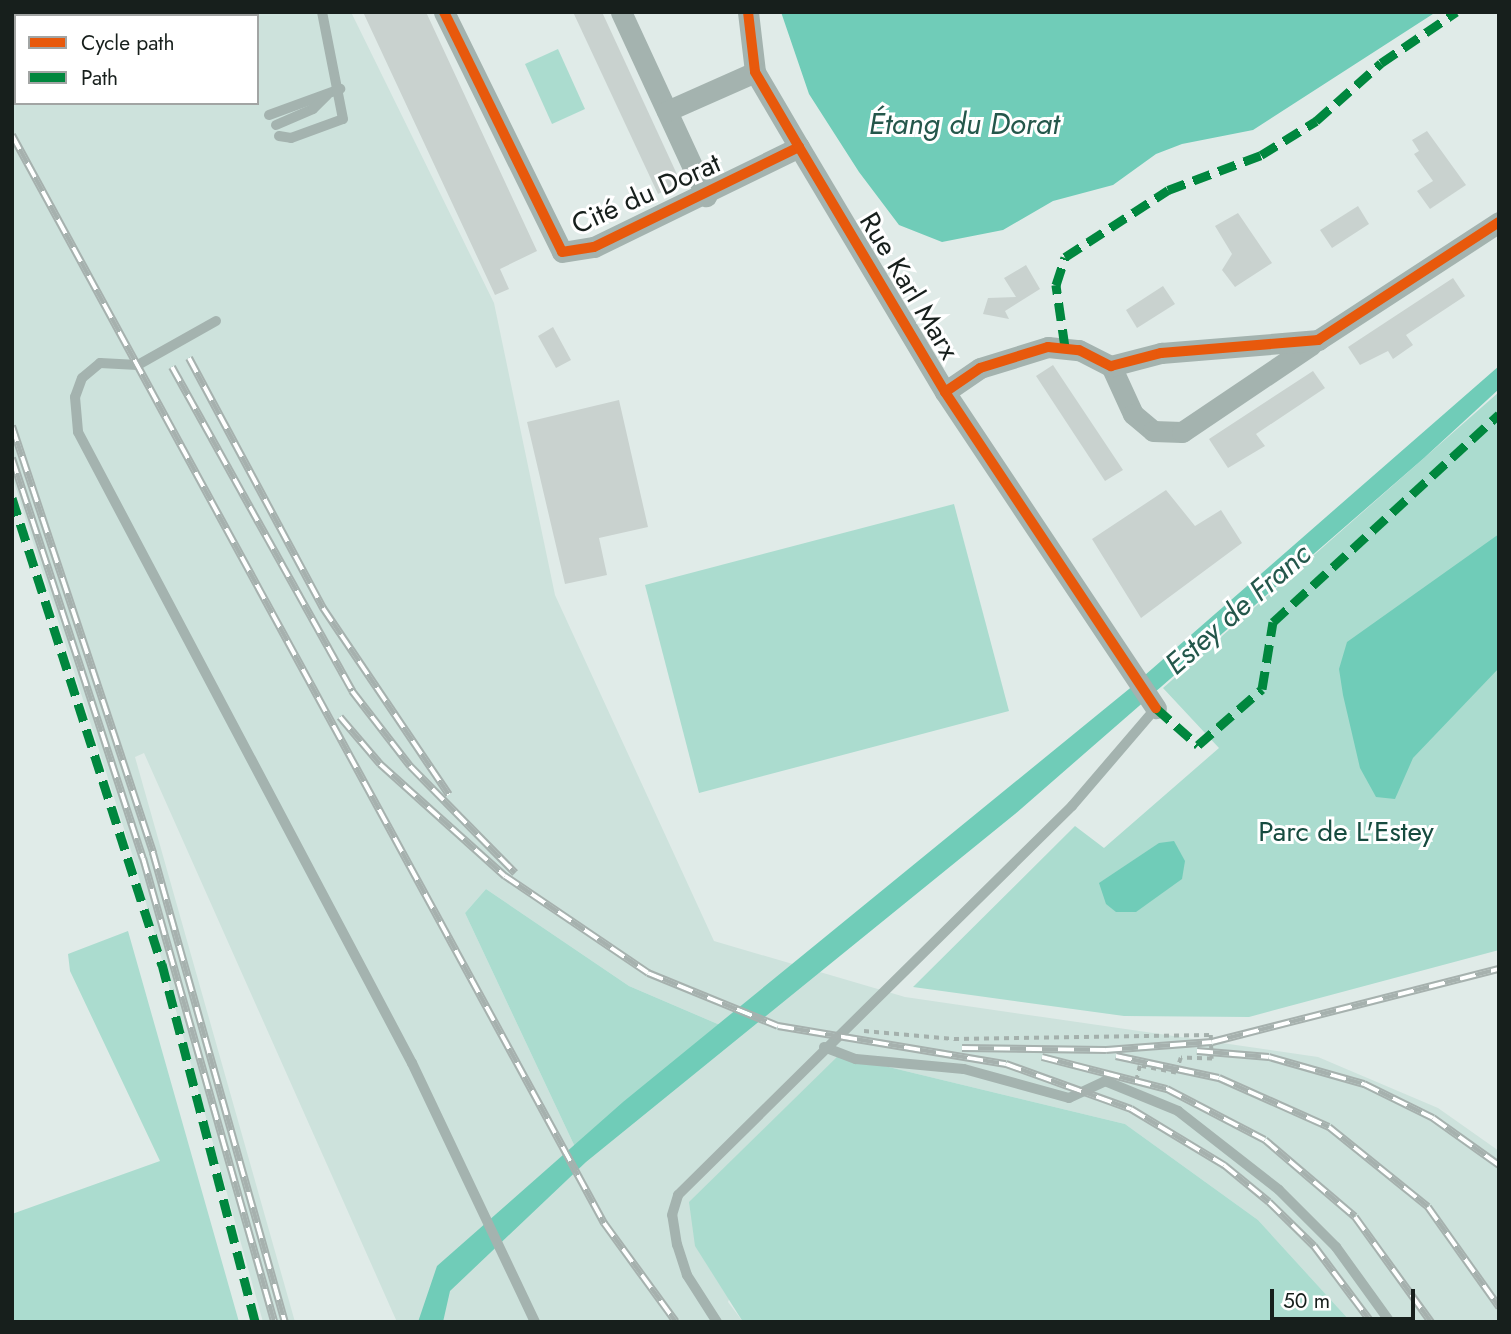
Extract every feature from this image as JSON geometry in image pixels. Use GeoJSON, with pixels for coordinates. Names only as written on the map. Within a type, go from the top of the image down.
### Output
{"type":"FeatureCollection","features":[{"type":"Feature","properties":{"kind":"street","name":"Cité du Dorat"},"geometry":{"type":"LineString","coordinates":[[444,12],[562,252],[594,247],[706,196],[799,147]]}},
{"type":"Feature","properties":{"kind":"street"},"geometry":{"type":"LineString","coordinates":[[621,12],[706,196]]}},
{"type":"Feature","properties":{"kind":"street","name":"Rue Karl Marx"},"geometry":{"type":"LineString","coordinates":[[748,12],[755,72],[799,147],[945,392],[1153,702]]}},
{"type":"Feature","properties":{"kind":"street"},"geometry":{"type":"LineString","coordinates":[[667,111],[755,72]]}},
{"type":"Feature","properties":{"kind":"street"},"geometry":{"type":"LineString","coordinates":[[945,392],[980,368],[1048,347],[1079,350],[1111,366],[1133,414],[1153,431],[1182,432],[1499,222]]}},
{"type":"Feature","properties":{"kind":"street"},"geometry":{"type":"LineString","coordinates":[[1111,366],[1161,353],[1318,341]]}},
{"type":"Feature","properties":{"kind":"lane"},"geometry":{"type":"LineString","coordinates":[[322,12],[340,89],[343,119],[291,138],[277,131],[313,109],[327,95],[340,89]]}},
{"type":"Feature","properties":{"kind":"lane"},"geometry":{"type":"LineString","coordinates":[[269,115],[307,96],[327,95]]}},
{"type":"Feature","properties":{"kind":"lane"},"geometry":{"type":"LineString","coordinates":[[216,321],[138,365],[100,363],[82,378],[75,397],[78,432],[412,1063],[535,1322]]}},
{"type":"Feature","properties":{"kind":"lane"},"geometry":{"type":"LineString","coordinates":[[717,1322],[687,1275],[677,1245],[672,1215],[678,1195],[824,1047],[1072,806],[1153,702]]}},
{"type":"Feature","properties":{"kind":"lane"},"geometry":{"type":"LineString","coordinates":[[824,1047],[856,1059],[964,1069],[1069,1098],[1082,1097],[1098,1080],[1133,1091],[1178,1111],[1279,1190],[1336,1247],[1390,1322]]}},
{"type":"Feature","properties":{"kind":"path"},"geometry":{"type":"LineString","coordinates":[[845,1027],[954,1039],[1211,1035],[1212,1059],[1181,1058],[1177,1073],[1140,1066],[1133,1091]]}},
{"type":"Feature","properties":{"kind":"shaded area"},"geometry":{"type":"Polygon","coordinates":[[[351,12],[494,303],[555,595],[714,941],[905,997],[1318,1057],[1438,1108],[1499,1151],[1499,1322],[1351,1322],[1258,1220],[1125,1124],[839,1055],[728,1302],[743,1322],[397,1322],[144,753],[135,757],[295,1322],[263,1322],[134,860],[12,476],[12,66],[14,105],[259,105],[259,14],[157,14],[351,12]],[[486,889],[465,913],[575,1147],[720,1025],[629,986],[486,889]]]}},
{"type":"Feature","properties":{"kind":"green space"},"geometry":{"type":"Polygon","coordinates":[[[558,49],[585,109],[552,124],[525,64],[558,49]]]}},
{"type":"Feature","properties":{"kind":"green space","name":"Parc de L'Estey"},"geometry":{"type":"Polygon","coordinates":[[[1499,392],[1499,950],[1249,1017],[1124,1016],[913,987],[1075,826],[1104,848],[1219,748],[1163,688],[1499,392]]]}},
{"type":"Feature","properties":{"kind":"green space"},"geometry":{"type":"Polygon","coordinates":[[[954,504],[1009,711],[699,793],[645,585],[954,504]]]}},
{"type":"Feature","properties":{"kind":"green space"},"geometry":{"type":"Polygon","coordinates":[[[486,889],[629,986],[720,1025],[575,1147],[465,913],[486,889]]]}},
{"type":"Feature","properties":{"kind":"green space"},"geometry":{"type":"Polygon","coordinates":[[[128,931],[239,1322],[12,1322],[12,1214],[160,1161],[70,971],[68,954],[128,931]]]}},
{"type":"Feature","properties":{"kind":"green space"},"geometry":{"type":"Polygon","coordinates":[[[839,1055],[1125,1124],[1258,1220],[1351,1322],[743,1322],[695,1246],[689,1202],[839,1055]]]}},
{"type":"Feature","properties":{"kind":"water","name":"Étang du Dorat"},"geometry":{"type":"Polygon","coordinates":[[[781,12],[1436,12],[1253,130],[1182,144],[1156,154],[1113,185],[1053,201],[1003,230],[942,242],[899,225],[859,172],[809,94],[781,12]]]}},
{"type":"Feature","properties":{"kind":"water","name":"Estey de Franc"},"geometry":{"type":"Polygon","coordinates":[[[1499,366],[1499,389],[1424,458],[1015,814],[586,1162],[450,1291],[443,1322],[418,1322],[437,1266],[623,1102],[1129,689],[1499,366]]]}},
{"type":"Feature","properties":{"kind":"water"},"geometry":{"type":"Polygon","coordinates":[[[1499,534],[1499,668],[1413,758],[1395,799],[1376,797],[1360,768],[1343,695],[1339,669],[1347,642],[1499,534]]]}},
{"type":"Feature","properties":{"kind":"water"},"geometry":{"type":"Polygon","coordinates":[[[1174,841],[1185,861],[1182,879],[1136,912],[1116,912],[1106,904],[1099,883],[1159,843],[1174,841]]]}},
{"type":"Feature","properties":{"kind":"building"},"geometry":{"type":"Polygon","coordinates":[[[363,12],[426,12],[537,251],[500,269],[509,289],[495,295],[363,12]]]}},
{"type":"Feature","properties":{"kind":"building"},"geometry":{"type":"Polygon","coordinates":[[[573,12],[602,12],[681,183],[658,194],[573,12]]]}},
{"type":"Feature","properties":{"kind":"building"},"geometry":{"type":"Polygon","coordinates":[[[1427,131],[1466,185],[1430,209],[1417,191],[1433,181],[1414,154],[1419,151],[1412,140],[1427,131]]]}},
{"type":"Feature","properties":{"kind":"building"},"geometry":{"type":"Polygon","coordinates":[[[1358,206],[1369,224],[1332,248],[1320,230],[1358,206]]]}},
{"type":"Feature","properties":{"kind":"building"},"geometry":{"type":"Polygon","coordinates":[[[1238,213],[1272,263],[1235,287],[1222,270],[1232,254],[1215,226],[1238,213]]]}},
{"type":"Feature","properties":{"kind":"building"},"geometry":{"type":"Polygon","coordinates":[[[1026,265],[1040,289],[1005,311],[1009,319],[983,314],[988,298],[1016,297],[1004,278],[1026,265]]]}},
{"type":"Feature","properties":{"kind":"building"},"geometry":{"type":"Polygon","coordinates":[[[1453,278],[1465,296],[1406,335],[1413,345],[1393,359],[1388,351],[1360,365],[1348,347],[1453,278]]]}},
{"type":"Feature","properties":{"kind":"building"},"geometry":{"type":"Polygon","coordinates":[[[1163,286],[1175,304],[1137,328],[1126,310],[1163,286]]]}},
{"type":"Feature","properties":{"kind":"building"},"geometry":{"type":"Polygon","coordinates":[[[553,327],[571,360],[556,368],[538,336],[553,327]]]}},
{"type":"Feature","properties":{"kind":"building"},"geometry":{"type":"Polygon","coordinates":[[[1053,365],[1123,470],[1105,481],[1036,376],[1053,365]]]}},
{"type":"Feature","properties":{"kind":"building"},"geometry":{"type":"Polygon","coordinates":[[[1313,371],[1325,388],[1256,434],[1265,446],[1228,468],[1209,439],[1313,371]]]}},
{"type":"Feature","properties":{"kind":"building"},"geometry":{"type":"Polygon","coordinates":[[[619,400],[648,527],[599,538],[607,575],[565,584],[527,422],[619,400]]]}},
{"type":"Feature","properties":{"kind":"building"},"geometry":{"type":"Polygon","coordinates":[[[1166,490],[1195,526],[1221,510],[1242,543],[1141,618],[1092,539],[1166,490]]]}},
{"type":"Feature","properties":{"kind":"tram line"},"geometry":{"type":"LineString","coordinates":[[25,14],[30,12]]}},
{"type":"Feature","properties":{"kind":"railway"},"geometry":{"type":"LineString","coordinates":[[12,135],[604,1223],[676,1322]]}},
{"type":"Feature","properties":{"kind":"railway"},"geometry":{"type":"LineString","coordinates":[[189,358],[323,608],[449,795]]}},
{"type":"Feature","properties":{"kind":"railway"},"geometry":{"type":"LineString","coordinates":[[172,367],[352,691],[410,766],[515,873]]}},
{"type":"Feature","properties":{"kind":"railway"},"geometry":{"type":"LineString","coordinates":[[12,426],[153,853],[285,1322]]}},
{"type":"Feature","properties":{"kind":"railway"},"geometry":{"type":"LineString","coordinates":[[12,458],[143,858],[274,1322]]}},
{"type":"Feature","properties":{"kind":"railway"},"geometry":{"type":"LineString","coordinates":[[340,717],[380,764],[505,876],[648,973],[778,1026],[1006,1064],[1131,1109],[1224,1165],[1269,1202],[1314,1246],[1371,1322]]}},
{"type":"Feature","properties":{"kind":"railway"},"geometry":{"type":"LineString","coordinates":[[962,1048],[1106,1050],[1212,1042],[1499,969]]}},
{"type":"Feature","properties":{"kind":"railway"},"geometry":{"type":"LineString","coordinates":[[1197,1051],[1269,1057],[1364,1084],[1433,1118],[1499,1165]]}},
{"type":"Feature","properties":{"kind":"railway"},"geometry":{"type":"LineString","coordinates":[[1116,1056],[1219,1078],[1329,1127],[1428,1207],[1499,1307]]}},
{"type":"Feature","properties":{"kind":"railway"},"geometry":{"type":"LineString","coordinates":[[1042,1057],[1167,1089],[1265,1140],[1355,1217],[1431,1322]]}},
{"type":"Feature","properties":{"kind":"marked path"},"geometry":{"type":"LineString","coordinates":[[1065,347],[1056,285],[1065,257],[1168,190],[1261,155],[1316,121],[1381,63],[1456,12]]}},
{"type":"Feature","properties":{"kind":"marked path"},"geometry":{"type":"LineString","coordinates":[[1156,708],[1198,745],[1262,689],[1273,622],[1499,414]]}},
{"type":"Feature","properties":{"kind":"marked path"},"geometry":{"type":"LineString","coordinates":[[12,498],[162,964],[255,1322]]}},
{"type":"Feature","properties":{"kind":"cycle path"},"geometry":{"type":"LineString","coordinates":[[444,12],[562,252],[594,247],[799,147]]}},
{"type":"Feature","properties":{"kind":"cycle path"},"geometry":{"type":"LineString","coordinates":[[748,12],[755,72],[945,392],[1156,708]]}},
{"type":"Feature","properties":{"kind":"cycle path"},"geometry":{"type":"LineString","coordinates":[[945,392],[980,368],[1048,347],[1079,350],[1111,366],[1161,353],[1318,340],[1499,222]]}}]}
